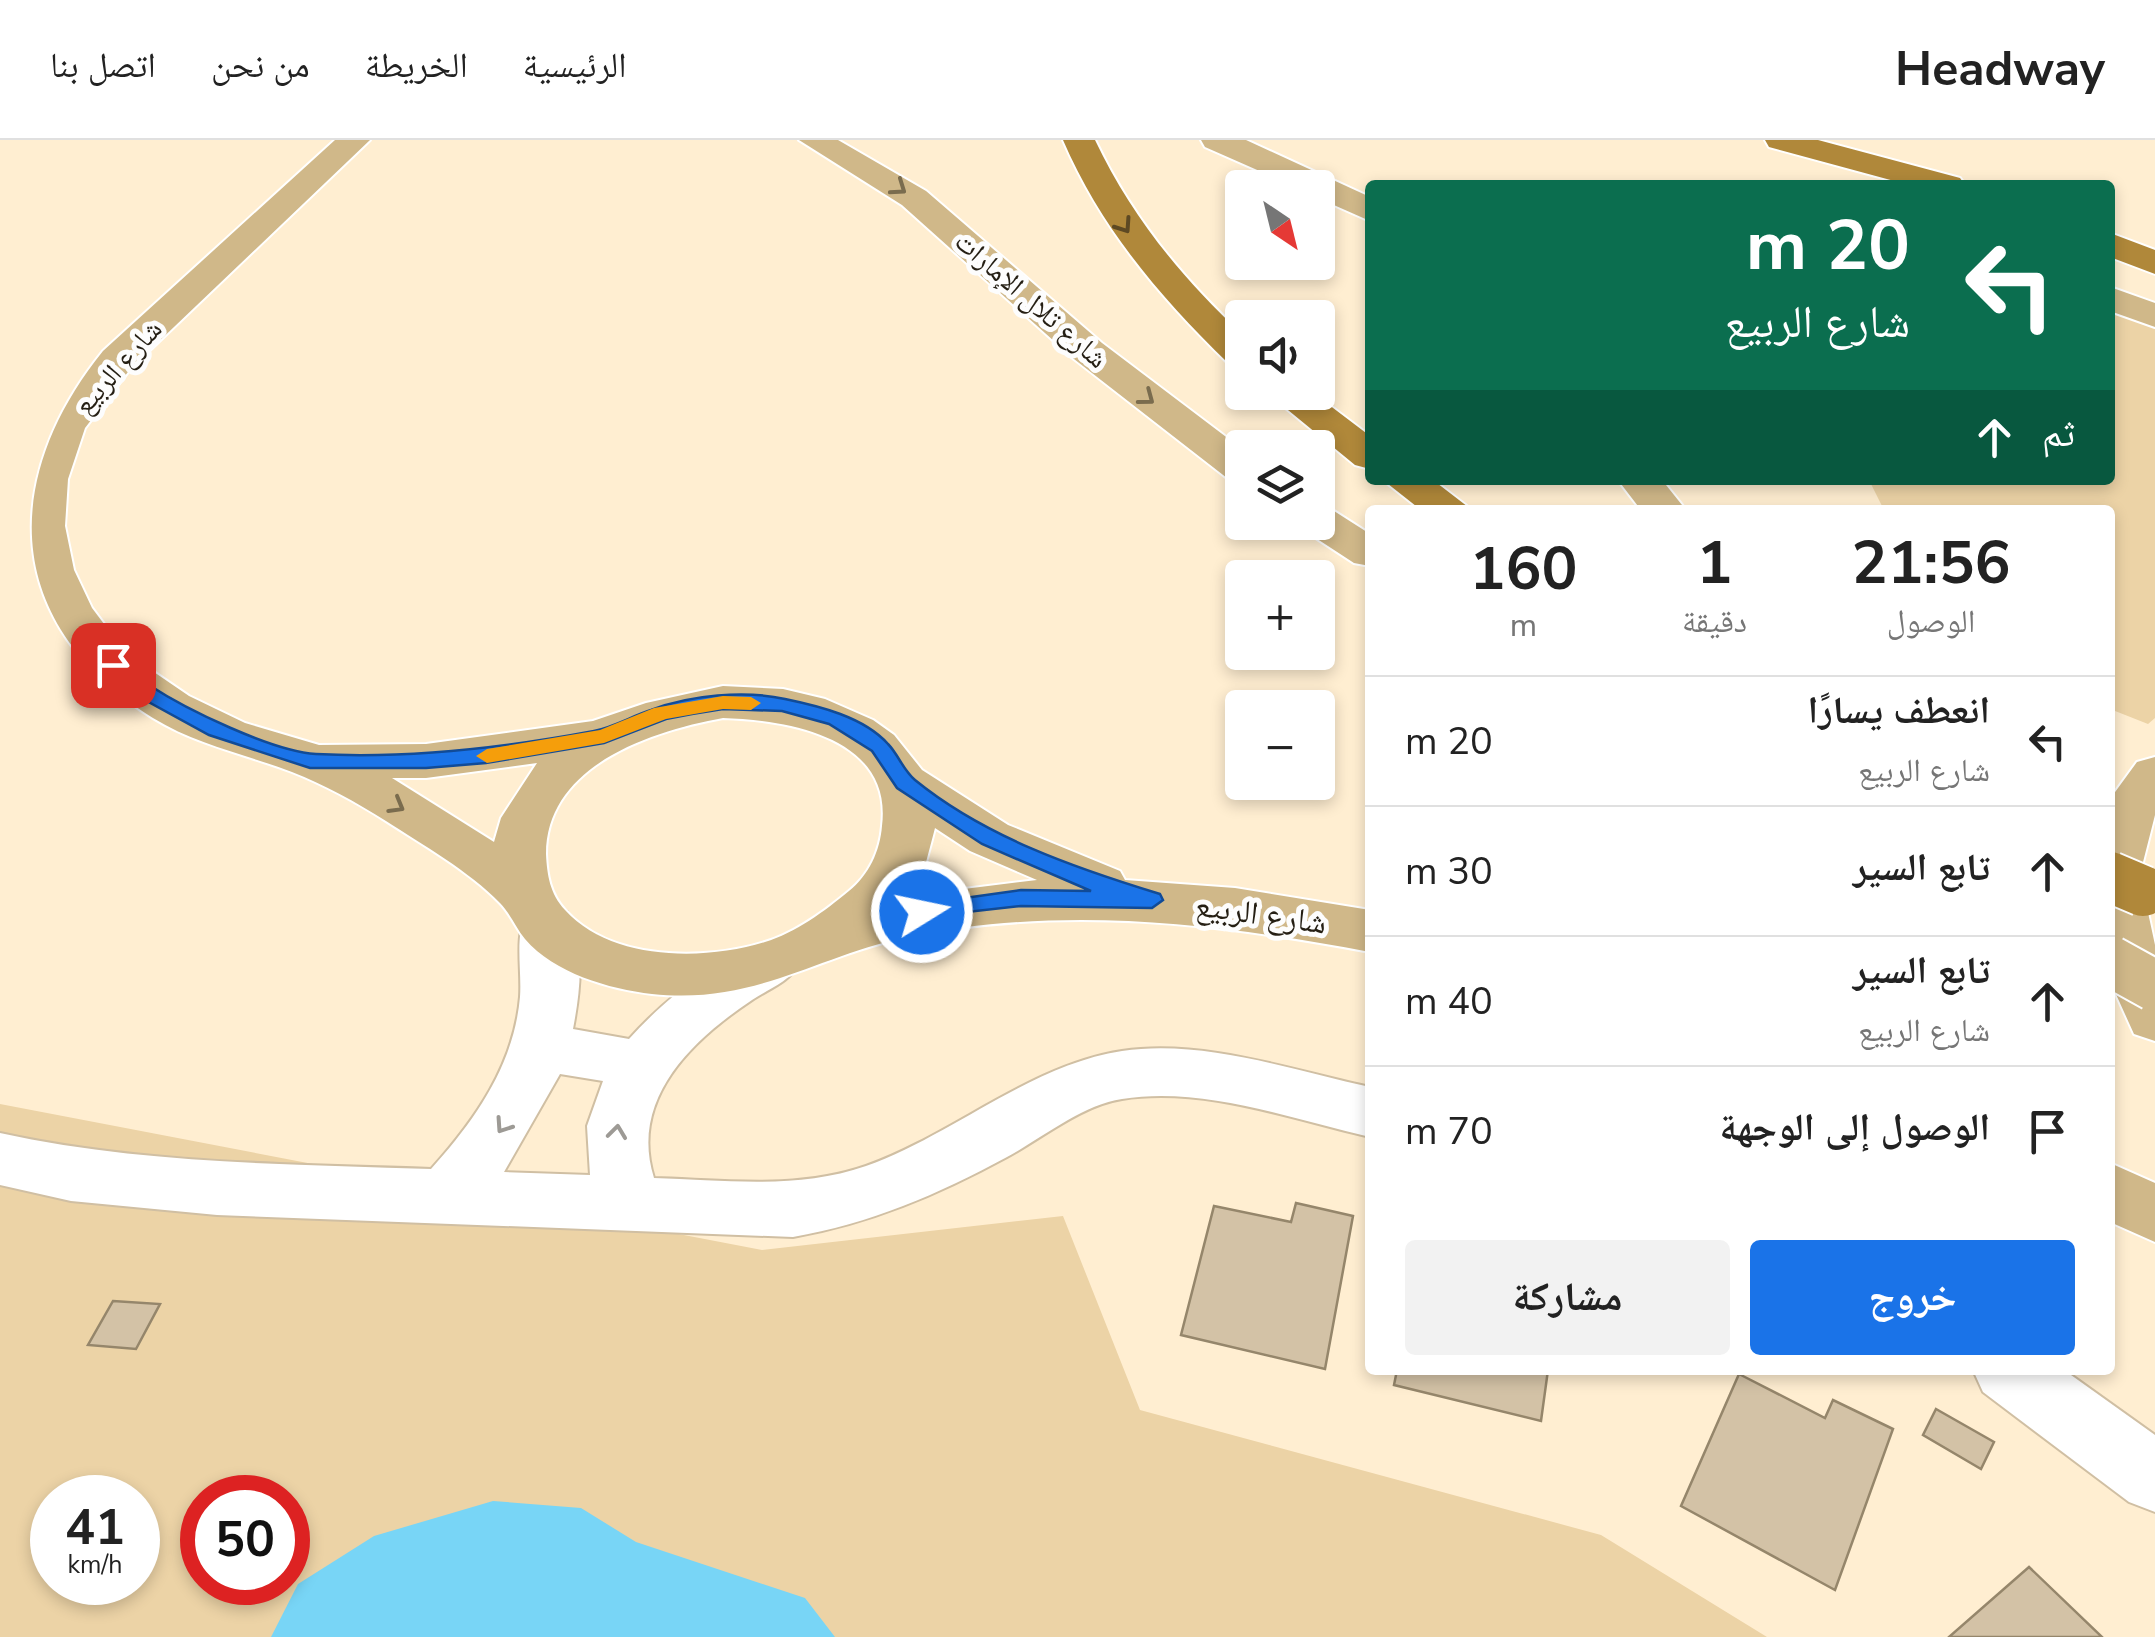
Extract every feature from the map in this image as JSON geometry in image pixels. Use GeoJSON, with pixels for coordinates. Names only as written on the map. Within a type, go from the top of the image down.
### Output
{"type":"FeatureCollection","features":[{"type":"Feature","properties":{"kind":"highway"},"geometry":{"type":"LineString","coordinates":[[1079,140],[1108,202],[1135,242],[1170,284],[1225,338]]}},
{"type":"Feature","properties":{"kind":"highway"},"geometry":{"type":"LineString","coordinates":[[1781,140],[1929,180]]}},
{"type":"Feature","properties":{"kind":"highway"},"geometry":{"type":"LineString","coordinates":[[2115,246],[2155,264]]}},
{"type":"Feature","properties":{"kind":"highway"},"geometry":{"type":"LineString","coordinates":[[1310,410],[1365,452]]}},
{"type":"Feature","properties":{"kind":"highway"},"geometry":{"type":"LineString","coordinates":[[1412,485],[1442,505]]}},
{"type":"Feature","properties":{"kind":"main road","name":"شارع الربيع"},"geometry":{"type":"LineString","coordinates":[[354,140],[101,377],[65,427],[43,480],[38,534],[52,589],[86,642],[141,689],[216,730],[310,761],[412,814],[534,909]]}},
{"type":"Feature","properties":{"kind":"main road","name":"شارع تلال الإمارات"},"geometry":{"type":"LineString","coordinates":[[815,140],[914,198],[1088,351],[1225,456]]}},
{"type":"Feature","properties":{"kind":"main road"},"geometry":{"type":"LineString","coordinates":[[1216,140],[1305,176],[1365,208]]}},
{"type":"Feature","properties":{"kind":"main road"},"geometry":{"type":"LineString","coordinates":[[2115,300],[2155,316]]}},
{"type":"Feature","properties":{"kind":"main road"},"geometry":{"type":"LineString","coordinates":[[1644,485],[1660,505]]}},
{"type":"Feature","properties":{"kind":"main road"},"geometry":{"type":"LineString","coordinates":[[1335,531],[1365,550]]}},
{"type":"Feature","properties":{"kind":"main road"},"geometry":{"type":"LineString","coordinates":[[723,702],[782,704],[836,720],[879,746],[905,783],[912,822],[900,864],[872,904],[826,938],[770,962],[706,973],[644,971],[588,954],[534,909],[516,848],[531,806],[561,768],[604,736],[661,713],[723,702]]}},
{"type":"Feature","properties":{"kind":"main road","name":"شارع الربيع"},"geometry":{"type":"LineString","coordinates":[[310,761],[426,761],[604,736]]}},
{"type":"Feature","properties":{"kind":"main road"},"geometry":{"type":"LineString","coordinates":[[2115,862],[2124,823],[2155,774]]}},
{"type":"Feature","properties":{"kind":"main road","name":"شارع الربيع"},"geometry":{"type":"LineString","coordinates":[[905,783],[990,838],[1039,862],[1152,900]]}},
{"type":"Feature","properties":{"kind":"main road"},"geometry":{"type":"LineString","coordinates":[[2115,890],[2116,914],[2126,950],[2155,1018]]}},
{"type":"Feature","properties":{"kind":"main road","name":"شارع الربيع"},"geometry":{"type":"LineString","coordinates":[[826,938],[890,919],[1004,900],[1152,900],[1365,930]]}},
{"type":"Feature","properties":{"kind":"main road"},"geometry":{"type":"LineString","coordinates":[[2115,963],[2155,986]]}},
{"type":"Feature","properties":{"kind":"main road"},"geometry":{"type":"LineString","coordinates":[[2115,1193],[2155,1215]]}},
{"type":"Feature","properties":{"kind":"street"},"geometry":{"type":"LineString","coordinates":[[449,1194],[508,1121],[541,1047],[552,984],[534,909]]}},
{"type":"Feature","properties":{"kind":"street"},"geometry":{"type":"LineString","coordinates":[[630,1203],[614,1158],[614,1134],[620,1110],[644,1065],[698,1005],[770,962]]}},
{"type":"Feature","properties":{"kind":"street"},"geometry":{"type":"LineString","coordinates":[[541,1047],[644,1065]]}},
{"type":"Feature","properties":{"kind":"street"},"geometry":{"type":"LineString","coordinates":[[0,1159],[71,1175],[217,1188],[793,1210],[840,1204],[886,1190],[1084,1086],[1121,1075],[1160,1072],[1199,1077],[1365,1111]]}},
{"type":"Feature","properties":{"kind":"street"},"geometry":{"type":"LineString","coordinates":[[2015,1375],[2155,1478]]}},
{"type":"Feature","properties":{"kind":"shaded area"},"geometry":{"type":"Polygon","coordinates":[[[2115,309],[2155,326],[2155,718],[2148,724],[2115,711],[2115,505],[1882,505],[1872,485],[2115,485],[2115,309]]]}},
{"type":"Feature","properties":{"kind":"shaded area"},"geometry":{"type":"Polygon","coordinates":[[[0,1104],[762,1250],[1063,1216],[1140,1410],[1601,1535],[1767,1637],[0,1637],[0,1104]]]}},
{"type":"Feature","properties":{"kind":"water"},"geometry":{"type":"Polygon","coordinates":[[[493,1501],[581,1508],[636,1542],[805,1598],[835,1637],[271,1637],[287,1605],[310,1605],[310,1576],[374,1536],[493,1501]]]}},
{"type":"Feature","properties":{"kind":"building"},"geometry":{"type":"Polygon","coordinates":[[[1296,1203],[1353,1216],[1325,1369],[1181,1335],[1214,1206],[1291,1222],[1296,1203]]]}},
{"type":"Feature","properties":{"kind":"building"},"geometry":{"type":"Polygon","coordinates":[[[113,1301],[160,1304],[136,1349],[88,1345],[113,1301]]]}},
{"type":"Feature","properties":{"kind":"building"},"geometry":{"type":"Polygon","coordinates":[[[1396,1375],[1547,1375],[1541,1421],[1394,1385],[1396,1375]]]}},
{"type":"Feature","properties":{"kind":"building"},"geometry":{"type":"Polygon","coordinates":[[[1739,1375],[1825,1418],[1833,1400],[1893,1429],[1835,1590],[1681,1506],[1739,1375]]]}},
{"type":"Feature","properties":{"kind":"building"},"geometry":{"type":"Polygon","coordinates":[[[1936,1409],[1994,1442],[1981,1469],[1923,1435],[1936,1409]]]}},
{"type":"Feature","properties":{"kind":"building"},"geometry":{"type":"Polygon","coordinates":[[[2029,1567],[2102,1637],[1949,1637],[2029,1567]]]}},
{"type":"Feature","properties":{"kind":"slow traffic"},"geometry":{"type":"LineString","coordinates":[[487,756],[604,736],[661,713],[723,702],[751,703]]}},
{"type":"Feature","properties":{"kind":"route"},"geometry":{"type":"LineString","coordinates":[[113,665],[141,689],[216,730],[310,761],[426,761],[486,756],[604,736],[661,713],[723,702],[782,704],[836,720],[879,746],[905,783],[944,812],[990,838],[1093,883],[1152,900],[1087,896],[1021,898],[922,912]]}}]}
